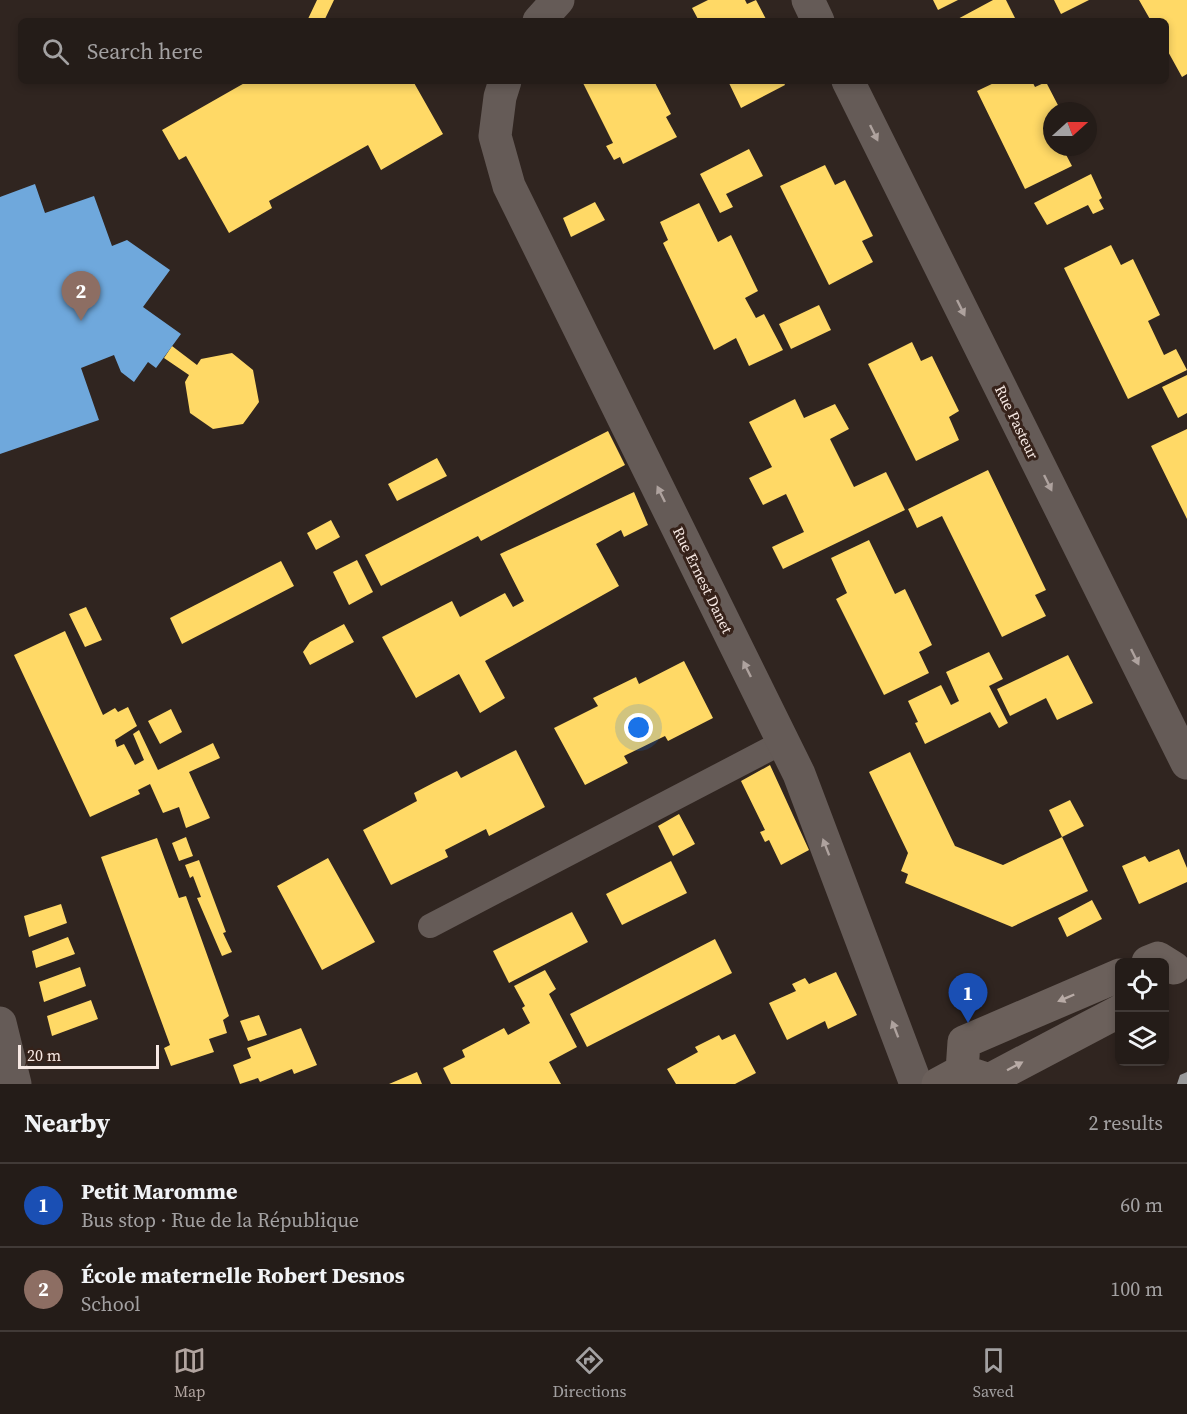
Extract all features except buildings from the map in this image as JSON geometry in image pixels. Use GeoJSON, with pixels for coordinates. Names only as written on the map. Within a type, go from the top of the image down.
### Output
{"type":"FeatureCollection","features":[{"type":"Feature","properties":{"kind":"street"},"geometry":{"type":"LineString","coordinates":[[542,18],[558,0]]}},
{"type":"Feature","properties":{"kind":"street"},"geometry":{"type":"LineString","coordinates":[[808,0],[817,18]]}},
{"type":"Feature","properties":{"kind":"street","name":"Rue Ernest Danet"},"geometry":{"type":"LineString","coordinates":[[504,84],[495,136],[509,186],[799,774],[916,1084]]}},
{"type":"Feature","properties":{"kind":"street","name":"Rue Pasteur"},"geometry":{"type":"LineString","coordinates":[[849,84],[1187,763]]}},
{"type":"Feature","properties":{"kind":"street"},"geometry":{"type":"LineString","coordinates":[[1115,977],[964,1042],[950,1078],[989,1080],[1117,1012]]}},
{"type":"Feature","properties":{"kind":"street"},"geometry":{"type":"LineString","coordinates":[[0,1023],[15,1084]]}},
{"type":"Feature","properties":{"kind":"lane"},"geometry":{"type":"LineString","coordinates":[[430,926],[783,742]]}},
{"type":"Feature","properties":{"kind":"place","name":"École maternelle Robert Desnos"},"geometry":{"type":"Point","coordinates":[81,321]}},
{"type":"Feature","properties":{"kind":"place","name":"Petit Maromme"},"geometry":{"type":"Point","coordinates":[968,1023]}}]}
